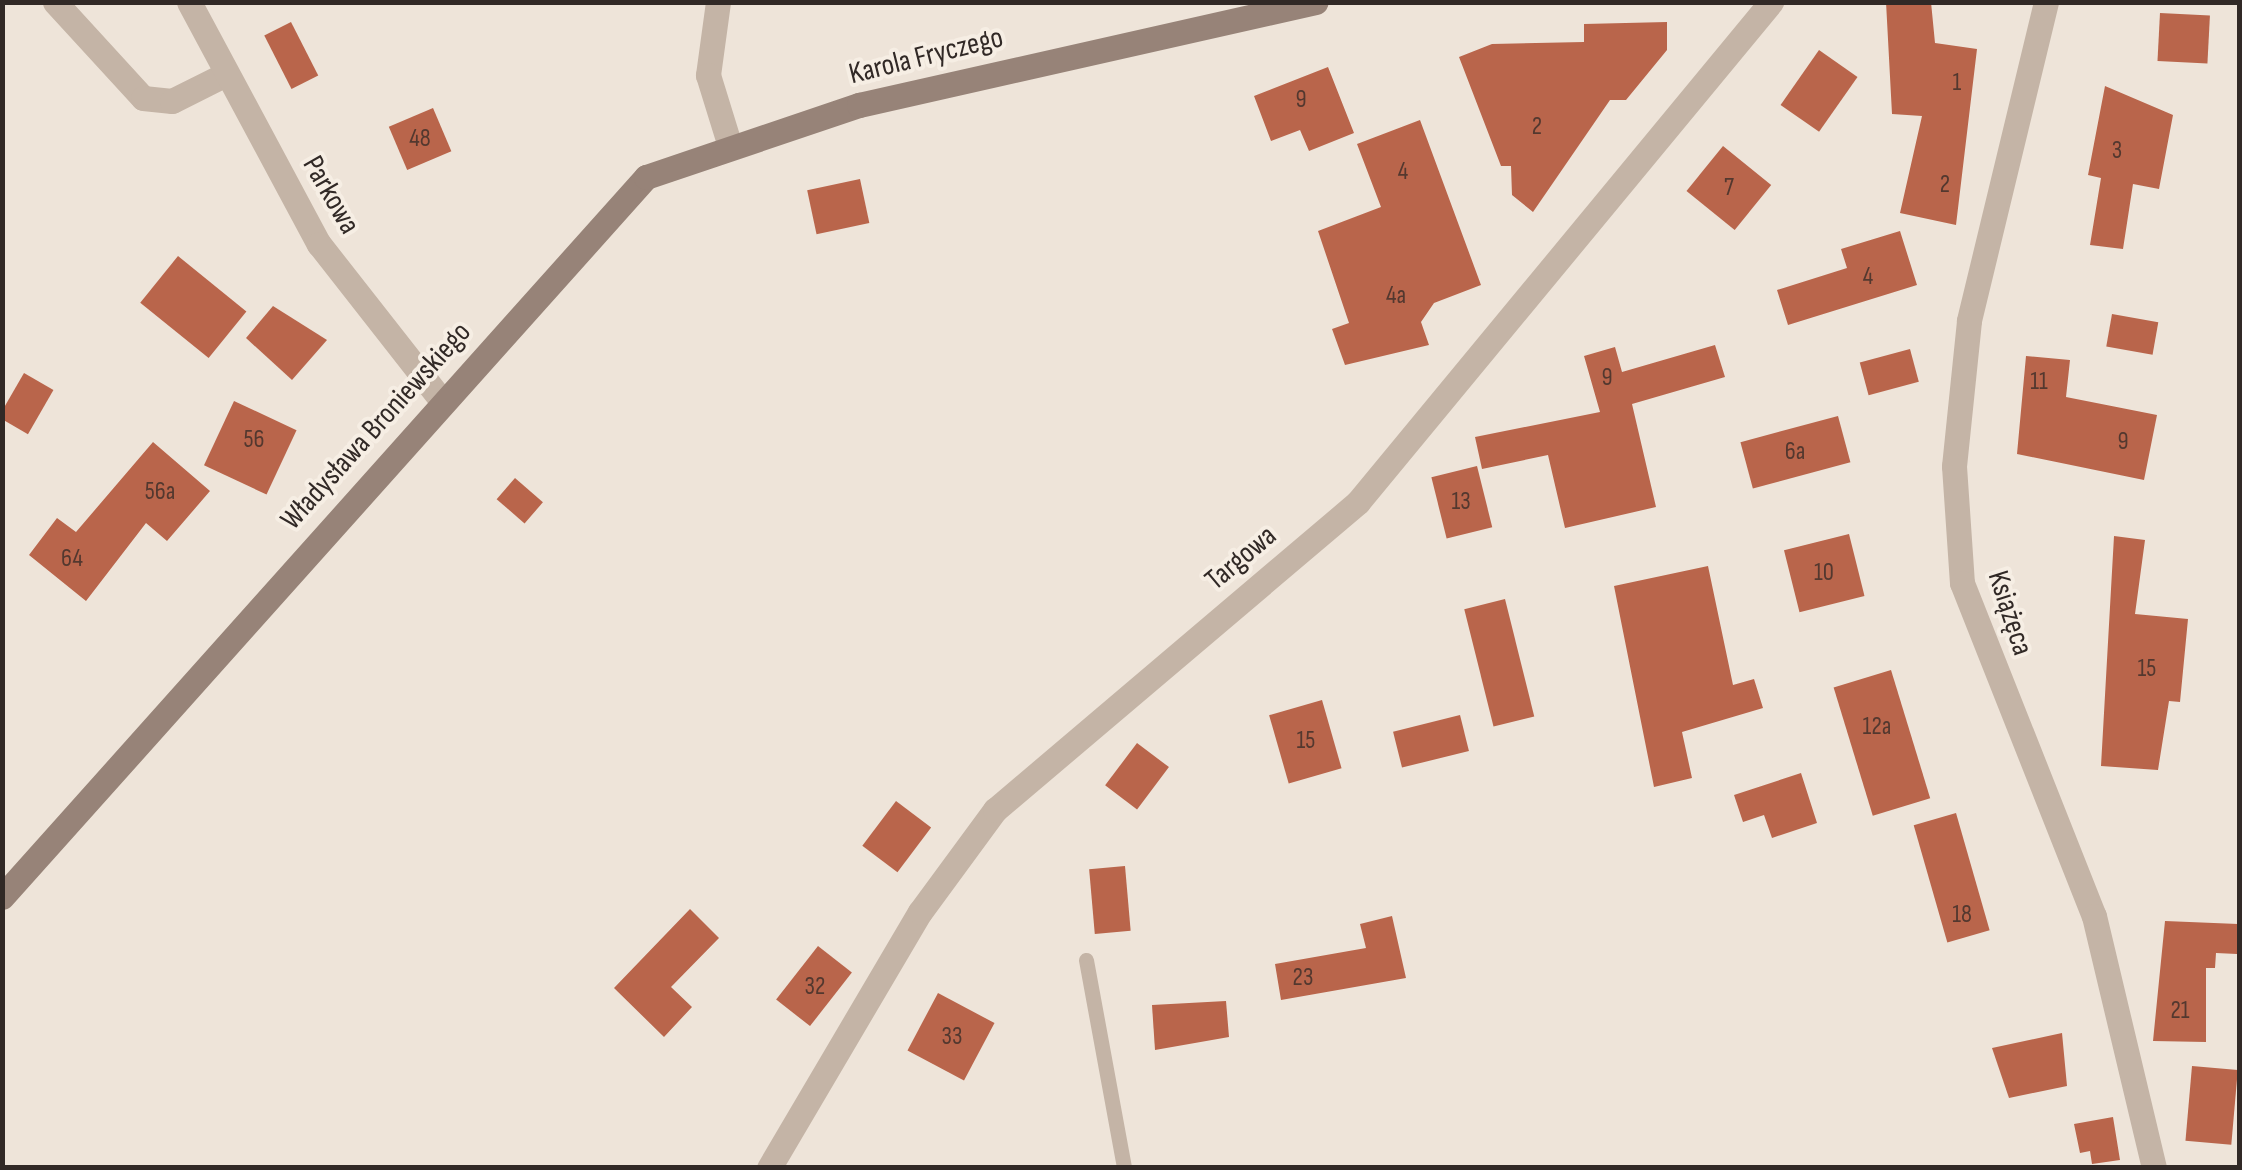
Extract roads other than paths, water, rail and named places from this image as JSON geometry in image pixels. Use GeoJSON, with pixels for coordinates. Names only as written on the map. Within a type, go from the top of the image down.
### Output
{"type":"FeatureCollection","features":[{"type":"Feature","properties":{"kind":"street"},"geometry":{"type":"LineString","coordinates":[[55,2],[143,98],[172,101],[226,74]]}},
{"type":"Feature","properties":{"kind":"street","name":"Parkowa"},"geometry":{"type":"LineString","coordinates":[[189,2],[319,244],[443,402]]}},
{"type":"Feature","properties":{"kind":"street"},"geometry":{"type":"LineString","coordinates":[[718,2],[708,75],[729,143]]}},
{"type":"Feature","properties":{"kind":"street","name":"Karola Fryczego"},"geometry":{"type":"LineString","coordinates":[[729,143],[1070,54],[1316,2]]}},
{"type":"Feature","properties":{"kind":"street","name":"Targowa"},"geometry":{"type":"LineString","coordinates":[[769,1168],[920,912],[994,810],[1358,502],[1771,2]]}},
{"type":"Feature","properties":{"kind":"street","name":"Książęca"},"geometry":{"type":"LineString","coordinates":[[2046,2],[1969,321],[1954,466],[1962,583],[2094,916],[2154,1168]]}},
{"type":"Feature","properties":{"kind":"street","name":"Władysława Broniewskiego"},"geometry":{"type":"LineString","coordinates":[[2,896],[646,177],[729,143]]}},
{"type":"Feature","properties":{"kind":"lane"},"geometry":{"type":"LineString","coordinates":[[1086,960],[1124,1168]]}}]}
